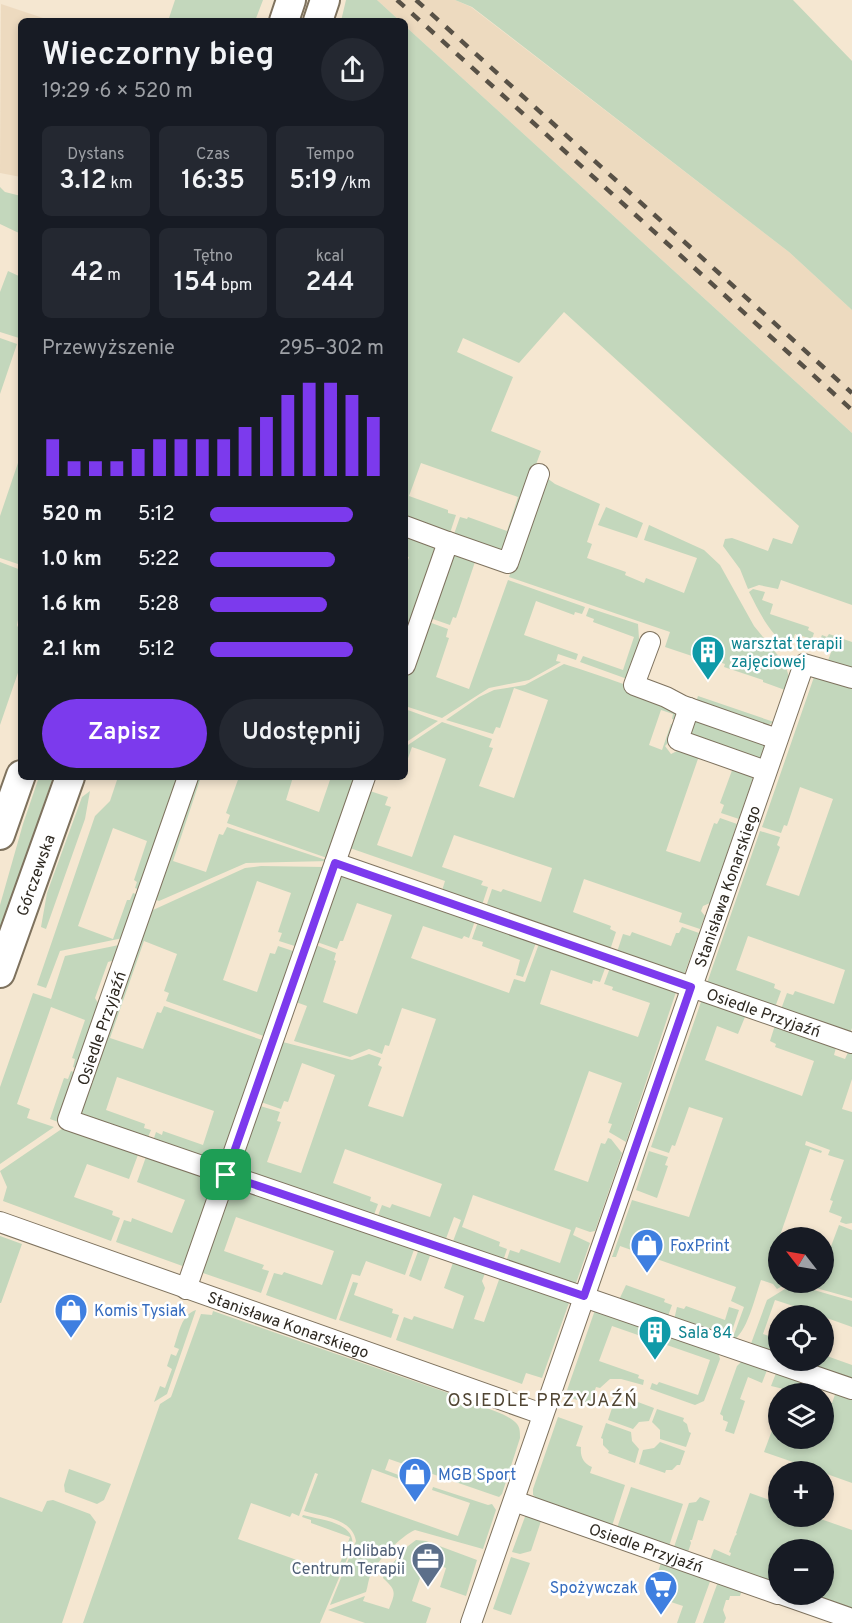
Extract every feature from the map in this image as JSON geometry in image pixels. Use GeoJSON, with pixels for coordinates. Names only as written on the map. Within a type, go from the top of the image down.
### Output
{"type":"FeatureCollection","features":[{"type":"Feature","properties":{"kind":"main road"},"geometry":{"type":"LineString","coordinates":[[285,18],[291,0]]}},
{"type":"Feature","properties":{"kind":"main road"},"geometry":{"type":"LineString","coordinates":[[319,18],[325,0]]}},
{"type":"Feature","properties":{"kind":"main road"},"geometry":{"type":"LineString","coordinates":[[0,835],[19,780]]}},
{"type":"Feature","properties":{"kind":"main road","name":"Górczewska"},"geometry":{"type":"LineString","coordinates":[[0,974],[69,780]]}},
{"type":"Feature","properties":{"kind":"street"},"geometry":{"type":"LineString","coordinates":[[408,527],[508,563],[539,474]]}},
{"type":"Feature","properties":{"kind":"street"},"geometry":{"type":"LineString","coordinates":[[408,656],[448,542]]}},
{"type":"Feature","properties":{"kind":"street"},"geometry":{"type":"LineString","coordinates":[[650,642],[634,685],[689,708],[777,739]]}},
{"type":"Feature","properties":{"kind":"street","name":"Stanisława Konarskiego"},"geometry":{"type":"LineString","coordinates":[[471,1623],[804,664],[852,678]]}},
{"type":"Feature","properties":{"kind":"street"},"geometry":{"type":"LineString","coordinates":[[689,708],[678,740],[766,771]]}},
{"type":"Feature","properties":{"kind":"street","name":"Osiedle Przyjaźń"},"geometry":{"type":"LineString","coordinates":[[187,780],[68,1120],[852,1389]]}},
{"type":"Feature","properties":{"kind":"street"},"geometry":{"type":"LineString","coordinates":[[186,1289],[364,780]]}},
{"type":"Feature","properties":{"kind":"street","name":"Osiedle Przyjaźń"},"geometry":{"type":"LineString","coordinates":[[335,863],[852,1043]]}},
{"type":"Feature","properties":{"kind":"street","name":"Stanisława Konarskiego"},"geometry":{"type":"LineString","coordinates":[[0,1222],[542,1414]]}},
{"type":"Feature","properties":{"kind":"street","name":"Osiedle Przyjaźń"},"geometry":{"type":"LineString","coordinates":[[514,1501],[768,1590]]}},
{"type":"Feature","properties":{"kind":"street","name":"Osiedle Przyjaźń"},"geometry":{"type":"LineString","coordinates":[[812,1605],[852,1619]]}},
{"type":"Feature","properties":{"kind":"shaded area"},"geometry":{"type":"Polygon","coordinates":[[[377,0],[455,0],[471,7],[789,252],[852,310],[852,433],[408,29],[408,18],[397,18],[377,0]]]}},
{"type":"Feature","properties":{"kind":"shaded area"},"geometry":{"type":"Polygon","coordinates":[[[1,4],[43,18],[18,18],[18,176],[0,173],[1,4]]]}},
{"type":"Feature","properties":{"kind":"green space"},"geometry":{"type":"Polygon","coordinates":[[[175,0],[263,0],[256,18],[169,18],[175,0]]]}},
{"type":"Feature","properties":{"kind":"green space"},"geometry":{"type":"Polygon","coordinates":[[[346,0],[377,0],[397,18],[342,18],[346,0]]]}},
{"type":"Feature","properties":{"kind":"green space"},"geometry":{"type":"Polygon","coordinates":[[[455,0],[793,0],[852,61],[852,310],[789,252],[472,7],[455,0]]]}},
{"type":"Feature","properties":{"kind":"green space"},"geometry":{"type":"Polygon","coordinates":[[[408,29],[852,433],[852,605],[781,580],[778,589],[759,585],[748,589],[740,569],[723,546],[725,539],[732,538],[768,551],[773,538],[792,544],[799,526],[564,312],[519,363],[463,338],[457,352],[513,377],[491,431],[541,451],[504,551],[453,537],[460,517],[467,519],[468,517],[507,531],[518,497],[421,463],[409,496],[456,515],[449,536],[408,521],[408,29]]]}},
{"type":"Feature","properties":{"kind":"green space"},"geometry":{"type":"Polygon","coordinates":[[[0,187],[5,192],[18,195],[18,233],[0,224],[0,187]]]}},
{"type":"Feature","properties":{"kind":"green space"},"geometry":{"type":"Polygon","coordinates":[[[8,271],[18,276],[18,338],[0,332],[0,292],[8,271]]]}},
{"type":"Feature","properties":{"kind":"green space"},"geometry":{"type":"Polygon","coordinates":[[[0,338],[17,344],[0,394],[0,338]]]}},
{"type":"Feature","properties":{"kind":"green space"},"geometry":{"type":"Polygon","coordinates":[[[18,463],[18,564],[0,558],[0,516],[18,463]]]}},
{"type":"Feature","properties":{"kind":"green space"},"geometry":{"type":"Polygon","coordinates":[[[547,478],[555,484],[600,504],[587,542],[592,544],[587,558],[626,572],[625,575],[644,583],[646,578],[684,593],[697,558],[644,540],[649,525],[704,550],[720,565],[754,626],[785,664],[789,677],[785,690],[724,667],[725,664],[722,663],[724,649],[712,643],[701,639],[695,657],[665,647],[670,632],[509,577],[541,485],[547,478]]]}},
{"type":"Feature","properties":{"kind":"green space"},"geometry":{"type":"Polygon","coordinates":[[[606,507],[643,523],[637,538],[598,525],[606,507]]]}},
{"type":"Feature","properties":{"kind":"green space"},"geometry":{"type":"Polygon","coordinates":[[[408,533],[432,543],[437,550],[408,642],[408,560],[408,533]]]}},
{"type":"Feature","properties":{"kind":"green space"},"geometry":{"type":"Polygon","coordinates":[[[456,553],[476,559],[456,618],[453,617],[450,625],[427,617],[456,553]]]}},
{"type":"Feature","properties":{"kind":"green space"},"geometry":{"type":"Polygon","coordinates":[[[0,562],[18,569],[18,673],[0,725],[0,562]]]}},
{"type":"Feature","properties":{"kind":"green space"},"geometry":{"type":"Polygon","coordinates":[[[508,580],[585,607],[582,614],[575,612],[574,615],[536,601],[524,635],[578,654],[576,660],[558,654],[556,661],[561,662],[529,680],[489,688],[442,718],[408,707],[408,672],[426,621],[448,629],[446,637],[449,638],[436,677],[469,689],[508,580]]]}},
{"type":"Feature","properties":{"kind":"green space"},"geometry":{"type":"Polygon","coordinates":[[[753,589],[765,592],[762,600],[773,604],[770,614],[809,627],[808,630],[814,633],[812,639],[795,634],[790,648],[776,636],[761,615],[749,592],[753,589]]]}},
{"type":"Feature","properties":{"kind":"green space"},"geometry":{"type":"Polygon","coordinates":[[[589,608],[638,624],[640,653],[630,680],[580,662],[583,656],[623,670],[634,637],[593,622],[594,619],[586,616],[589,608]]]}},
{"type":"Feature","properties":{"kind":"green space"},"geometry":{"type":"Polygon","coordinates":[[[829,634],[852,642],[852,673],[826,666],[833,647],[819,642],[822,635],[827,637],[829,634]]]}},
{"type":"Feature","properties":{"kind":"green space"},"geometry":{"type":"Polygon","coordinates":[[[564,664],[638,690],[681,710],[680,721],[672,719],[673,714],[661,710],[649,745],[662,750],[671,724],[678,726],[665,746],[671,754],[685,747],[700,753],[666,851],[700,862],[714,823],[717,824],[720,818],[737,824],[710,903],[703,906],[701,911],[705,916],[700,929],[679,922],[682,913],[584,879],[573,912],[611,926],[610,929],[616,932],[609,949],[485,910],[492,889],[501,892],[503,889],[541,902],[552,868],[454,835],[442,867],[483,881],[481,885],[488,887],[481,908],[441,894],[445,881],[347,847],[367,790],[388,797],[385,805],[391,807],[377,845],[412,857],[446,759],[412,747],[408,758],[408,745],[442,722],[492,739],[489,747],[493,748],[479,786],[514,798],[548,700],[514,688],[500,728],[496,727],[493,734],[446,720],[479,697],[494,690],[525,685],[564,664]]]}},
{"type":"Feature","properties":{"kind":"green space"},"geometry":{"type":"Polygon","coordinates":[[[816,676],[852,683],[852,1028],[849,1037],[780,1012],[787,993],[793,995],[795,991],[834,1004],[845,970],[748,936],[736,970],[775,984],[774,988],[781,991],[774,1010],[707,983],[760,831],[780,837],[777,845],[780,847],[766,885],[799,896],[833,799],[800,787],[787,826],[784,825],[781,833],[762,827],[816,676]]]}},
{"type":"Feature","properties":{"kind":"green space"},"geometry":{"type":"Polygon","coordinates":[[[698,696],[774,722],[766,726],[695,705],[698,696]]]}},
{"type":"Feature","properties":{"kind":"green space"},"geometry":{"type":"Polygon","coordinates":[[[408,710],[438,721],[408,741],[408,710]]]}},
{"type":"Feature","properties":{"kind":"green space"},"geometry":{"type":"Polygon","coordinates":[[[694,718],[765,744],[767,748],[760,761],[692,740],[687,724],[694,718]]]}},
{"type":"Feature","properties":{"kind":"green space"},"geometry":{"type":"Polygon","coordinates":[[[734,765],[752,771],[753,778],[739,819],[721,813],[724,805],[720,803],[734,765]]]}},
{"type":"Feature","properties":{"kind":"green space"},"geometry":{"type":"Polygon","coordinates":[[[38,780],[52,780],[0,930],[0,905],[38,780]]]}},
{"type":"Feature","properties":{"kind":"green space"},"geometry":{"type":"Polygon","coordinates":[[[117,780],[182,780],[143,891],[135,888],[137,882],[134,880],[147,841],[113,828],[78,926],[113,939],[127,900],[130,900],[133,893],[141,896],[123,938],[60,951],[46,988],[37,985],[95,816],[110,801],[117,780]]]}},
{"type":"Feature","properties":{"kind":"green space"},"geometry":{"type":"Polygon","coordinates":[[[192,780],[200,780],[173,861],[206,872],[219,834],[223,835],[227,827],[329,861],[246,863],[159,901],[151,898],[192,780]]]}},
{"type":"Feature","properties":{"kind":"green space"},"geometry":{"type":"Polygon","coordinates":[[[238,780],[292,780],[286,800],[319,812],[330,780],[359,780],[330,859],[227,823],[230,815],[226,813],[238,780]]]}},
{"type":"Feature","properties":{"kind":"green space"},"geometry":{"type":"Polygon","coordinates":[[[90,791],[85,819],[46,929],[41,927],[47,893],[82,797],[90,791]]]}},
{"type":"Feature","properties":{"kind":"green space"},"geometry":{"type":"Polygon","coordinates":[[[324,867],[301,948],[279,941],[282,933],[278,932],[291,893],[257,881],[223,980],[257,992],[270,953],[275,954],[278,946],[299,953],[269,1038],[166,1001],[169,993],[164,991],[177,954],[144,941],[110,1038],[143,1049],[157,1012],[161,1013],[164,1006],[268,1042],[221,1164],[152,1144],[156,1132],[162,1135],[163,1131],[203,1145],[214,1111],[117,1077],[106,1110],[145,1124],[144,1128],[151,1130],[146,1142],[81,1118],[79,1103],[142,923],[153,910],[245,868],[324,867]]]}},
{"type":"Feature","properties":{"kind":"green space"},"geometry":{"type":"Polygon","coordinates":[[[344,875],[476,918],[469,938],[464,936],[462,939],[423,926],[411,958],[509,993],[514,979],[525,982],[540,941],[607,963],[600,982],[593,980],[592,984],[551,970],[540,1004],[638,1037],[650,1003],[612,990],[613,987],[604,984],[611,965],[677,989],[626,1142],[609,1132],[612,1124],[608,1123],[622,1083],[589,1071],[554,1170],[588,1182],[601,1143],[605,1144],[608,1138],[611,1139],[622,1153],[595,1231],[590,1232],[576,1227],[573,1235],[590,1243],[575,1286],[505,1265],[510,1250],[519,1253],[521,1249],[560,1263],[571,1230],[473,1195],[462,1227],[500,1242],[499,1246],[507,1249],[502,1264],[452,1244],[461,1220],[454,1217],[444,1244],[376,1221],[382,1205],[390,1208],[392,1204],[430,1217],[442,1184],[345,1149],[333,1183],[371,1197],[370,1201],[378,1204],[372,1220],[236,1168],[257,1105],[280,1112],[277,1121],[281,1122],[267,1162],[301,1173],[335,1075],[302,1063],[288,1102],[284,1101],[281,1109],[258,1101],[279,1041],[352,1060],[369,1054],[381,1058],[378,1065],[382,1067],[368,1106],[403,1117],[436,1019],[402,1008],[389,1046],[385,1045],[382,1054],[369,1049],[350,1057],[294,1041],[307,1006],[293,1001],[313,944],[336,953],[334,960],[336,961],[323,1002],[357,1014],[392,915],[357,903],[343,941],[340,941],[337,949],[314,941],[336,881],[344,875]]]}},
{"type":"Feature","properties":{"kind":"green space"},"geometry":{"type":"Polygon","coordinates":[[[479,919],[537,940],[523,977],[516,975],[520,960],[482,946],[483,942],[472,939],[479,919]]]}},
{"type":"Feature","properties":{"kind":"green space"},"geometry":{"type":"Polygon","coordinates":[[[682,927],[699,933],[684,975],[617,952],[623,934],[630,936],[632,932],[671,946],[676,933],[679,933],[682,927]]]}},
{"type":"Feature","properties":{"kind":"green space"},"geometry":{"type":"Polygon","coordinates":[[[124,944],[119,959],[108,962],[95,998],[102,1010],[80,1070],[73,1067],[75,1059],[72,1058],[85,1020],[51,1007],[17,1104],[30,1109],[27,1118],[54,1127],[0,1164],[0,1087],[33,993],[51,999],[65,956],[124,944]]]}},
{"type":"Feature","properties":{"kind":"green space"},"geometry":{"type":"Polygon","coordinates":[[[702,999],[747,1012],[738,1034],[717,1026],[705,1060],[802,1096],[814,1061],[775,1047],[776,1044],[770,1041],[776,1022],[837,1044],[834,1055],[845,1059],[850,1048],[852,1049],[852,1079],[842,1109],[852,1112],[852,1223],[840,1222],[842,1217],[829,1212],[833,1201],[830,1200],[844,1160],[828,1155],[830,1150],[806,1141],[805,1145],[822,1151],[821,1153],[810,1149],[783,1227],[768,1227],[768,1282],[761,1280],[746,1323],[742,1331],[732,1340],[744,1307],[731,1301],[736,1287],[620,1246],[616,1257],[612,1257],[632,1200],[689,1217],[723,1118],[689,1107],[675,1146],[672,1145],[669,1153],[651,1147],[702,999]]]}},
{"type":"Feature","properties":{"kind":"green space"},"geometry":{"type":"Polygon","coordinates":[[[71,1071],[79,1074],[61,1123],[50,1119],[64,1078],[68,1079],[71,1071]]]}},
{"type":"Feature","properties":{"kind":"green space"},"geometry":{"type":"Polygon","coordinates":[[[66,1126],[139,1152],[129,1179],[87,1164],[74,1197],[113,1211],[112,1215],[120,1218],[111,1241],[3,1201],[7,1187],[0,1171],[66,1126]]]}},
{"type":"Feature","properties":{"kind":"green space"},"geometry":{"type":"Polygon","coordinates":[[[649,1151],[668,1157],[665,1165],[668,1166],[657,1198],[636,1190],[649,1151]]]}},
{"type":"Feature","properties":{"kind":"green space"},"geometry":{"type":"Polygon","coordinates":[[[147,1154],[215,1179],[188,1268],[116,1242],[124,1220],[131,1222],[132,1218],[172,1233],[185,1200],[137,1182],[147,1154]]]}},
{"type":"Feature","properties":{"kind":"green space"},"geometry":{"type":"Polygon","coordinates":[[[233,1184],[416,1244],[405,1275],[366,1261],[360,1276],[352,1274],[336,1320],[266,1295],[274,1273],[282,1275],[284,1272],[322,1285],[334,1251],[236,1217],[224,1251],[264,1265],[262,1269],[269,1271],[261,1293],[203,1273],[200,1269],[228,1190],[233,1184]]]}},
{"type":"Feature","properties":{"kind":"green space"},"geometry":{"type":"Polygon","coordinates":[[[839,1225],[852,1230],[852,1298],[834,1293],[834,1238],[839,1225]]]}},
{"type":"Feature","properties":{"kind":"green space"},"geometry":{"type":"Polygon","coordinates":[[[0,1236],[22,1244],[1,1303],[0,1303],[0,1236]]]}},
{"type":"Feature","properties":{"kind":"green space"},"geometry":{"type":"Polygon","coordinates":[[[420,1246],[432,1250],[421,1281],[409,1276],[420,1246]]]}},
{"type":"Feature","properties":{"kind":"green space"},"geometry":{"type":"Polygon","coordinates":[[[455,1257],[487,1268],[482,1281],[485,1288],[474,1319],[484,1322],[501,1274],[570,1300],[542,1378],[526,1373],[522,1384],[396,1340],[404,1317],[412,1320],[414,1316],[453,1329],[464,1296],[444,1288],[455,1257]]]}},
{"type":"Feature","properties":{"kind":"green space"},"geometry":{"type":"Polygon","coordinates":[[[353,1282],[358,1283],[354,1295],[393,1309],[392,1313],[399,1315],[391,1338],[339,1320],[353,1282]]]}},
{"type":"Feature","properties":{"kind":"green space"},"geometry":{"type":"Polygon","coordinates":[[[626,1285],[665,1299],[664,1302],[672,1305],[668,1316],[618,1302],[626,1285]]]}},
{"type":"Feature","properties":{"kind":"green space"},"geometry":{"type":"Polygon","coordinates":[[[778,1293],[824,1293],[852,1301],[852,1327],[834,1321],[834,1305],[790,1305],[775,1300],[773,1305],[768,1305],[768,1320],[763,1334],[768,1336],[768,1356],[749,1349],[767,1300],[778,1293]]]}},
{"type":"Feature","properties":{"kind":"green space"},"geometry":{"type":"Polygon","coordinates":[[[686,1306],[725,1320],[729,1307],[739,1310],[729,1340],[674,1320],[677,1307],[684,1309],[686,1306]]]}},
{"type":"Feature","properties":{"kind":"green space"},"geometry":{"type":"Polygon","coordinates":[[[196,1310],[167,1394],[154,1402],[160,1386],[165,1388],[172,1369],[167,1366],[171,1354],[176,1356],[179,1349],[174,1347],[181,1325],[191,1312],[196,1310]]]}},
{"type":"Feature","properties":{"kind":"green space"},"geometry":{"type":"Polygon","coordinates":[[[595,1310],[718,1352],[720,1359],[704,1401],[695,1405],[650,1389],[652,1383],[657,1385],[659,1382],[698,1395],[710,1360],[612,1326],[599,1361],[639,1375],[638,1378],[644,1380],[643,1385],[621,1379],[610,1379],[600,1388],[596,1387],[590,1404],[565,1396],[595,1310]]]}},
{"type":"Feature","properties":{"kind":"green space"},"geometry":{"type":"Polygon","coordinates":[[[213,1311],[454,1395],[453,1398],[497,1412],[517,1424],[520,1438],[502,1494],[499,1497],[389,1459],[385,1470],[412,1480],[410,1483],[372,1469],[361,1502],[458,1536],[470,1503],[432,1490],[433,1487],[488,1505],[492,1504],[496,1510],[483,1549],[415,1530],[390,1549],[374,1568],[366,1592],[330,1605],[356,1541],[349,1527],[343,1523],[304,1511],[318,1474],[315,1473],[299,1516],[292,1513],[290,1517],[251,1503],[238,1539],[336,1574],[350,1537],[311,1523],[311,1520],[302,1517],[303,1515],[327,1521],[349,1532],[352,1539],[352,1547],[320,1623],[83,1623],[160,1404],[171,1397],[201,1314],[212,1315],[213,1311]]]}},
{"type":"Feature","properties":{"kind":"green space"},"geometry":{"type":"Polygon","coordinates":[[[834,1359],[852,1365],[852,1384],[814,1371],[834,1371],[834,1359]]]}},
{"type":"Feature","properties":{"kind":"green space"},"geometry":{"type":"Polygon","coordinates":[[[743,1360],[768,1365],[768,1368],[762,1383],[748,1377],[740,1399],[745,1401],[734,1434],[725,1431],[728,1422],[723,1420],[720,1414],[737,1366],[743,1360]]]}},
{"type":"Feature","properties":{"kind":"green space"},"geometry":{"type":"Polygon","coordinates":[[[777,1371],[786,1371],[806,1378],[804,1383],[772,1383],[777,1371]]]}},
{"type":"Feature","properties":{"kind":"green space"},"geometry":{"type":"Polygon","coordinates":[[[837,1389],[852,1394],[852,1483],[834,1477],[834,1461],[790,1461],[764,1452],[768,1441],[768,1449],[834,1449],[834,1397],[837,1389]]]}},
{"type":"Feature","properties":{"kind":"green space"},"geometry":{"type":"Polygon","coordinates":[[[627,1398],[654,1408],[649,1421],[639,1422],[633,1429],[608,1420],[613,1405],[626,1401],[627,1398]]]}},
{"type":"Feature","properties":{"kind":"green space"},"geometry":{"type":"Polygon","coordinates":[[[657,1409],[684,1418],[683,1421],[691,1433],[686,1447],[660,1439],[660,1430],[652,1422],[657,1409]]]}},
{"type":"Feature","properties":{"kind":"green space"},"geometry":{"type":"Polygon","coordinates":[[[558,1417],[583,1426],[576,1446],[581,1447],[583,1459],[592,1467],[590,1473],[625,1485],[612,1526],[539,1500],[533,1495],[533,1489],[558,1417]]]}},
{"type":"Feature","properties":{"kind":"green space"},"geometry":{"type":"Polygon","coordinates":[[[606,1423],[631,1432],[632,1441],[639,1449],[635,1463],[608,1453],[601,1438],[606,1423]]]}},
{"type":"Feature","properties":{"kind":"green space"},"geometry":{"type":"Polygon","coordinates":[[[660,1442],[685,1451],[680,1465],[672,1470],[666,1470],[665,1473],[639,1464],[643,1450],[654,1448],[660,1442]]]}},
{"type":"Feature","properties":{"kind":"green space"},"geometry":{"type":"Polygon","coordinates":[[[69,1469],[111,1484],[104,1500],[97,1504],[65,1492],[64,1485],[69,1469]]]}},
{"type":"Feature","properties":{"kind":"green space"},"geometry":{"type":"Polygon","coordinates":[[[631,1487],[683,1504],[669,1546],[617,1528],[631,1487]]]}},
{"type":"Feature","properties":{"kind":"green space"},"geometry":{"type":"Polygon","coordinates":[[[750,1493],[768,1499],[768,1527],[834,1527],[834,1524],[852,1530],[852,1610],[834,1604],[834,1539],[768,1539],[768,1580],[710,1560],[714,1549],[730,1556],[729,1552],[750,1493]]]}},
{"type":"Feature","properties":{"kind":"green space"},"geometry":{"type":"Polygon","coordinates":[[[0,1497],[42,1512],[47,1501],[53,1500],[90,1514],[96,1522],[62,1623],[0,1623],[0,1497]]]}},
{"type":"Feature","properties":{"kind":"green space"},"geometry":{"type":"Polygon","coordinates":[[[700,1497],[710,1501],[703,1521],[698,1520],[688,1552],[674,1547],[689,1503],[696,1502],[700,1497]]]}},
{"type":"Feature","properties":{"kind":"green space"},"geometry":{"type":"Polygon","coordinates":[[[526,1514],[541,1521],[531,1551],[520,1554],[512,1552],[526,1514]]]}},
{"type":"Feature","properties":{"kind":"green space"},"geometry":{"type":"Polygon","coordinates":[[[416,1540],[426,1541],[477,1560],[466,1596],[440,1587],[446,1568],[426,1561],[412,1601],[431,1608],[426,1623],[365,1623],[328,1610],[365,1596],[363,1601],[389,1609],[394,1592],[383,1578],[384,1573],[416,1540]]]}},
{"type":"Feature","properties":{"kind":"green space"},"geometry":{"type":"Polygon","coordinates":[[[511,1557],[530,1563],[511,1615],[493,1609],[511,1557]]]}},
{"type":"Feature","properties":{"kind":"green space"},"geometry":{"type":"Polygon","coordinates":[[[662,1560],[712,1576],[695,1623],[677,1623],[683,1606],[650,1595],[662,1560]]]}},
{"type":"Feature","properties":{"kind":"green space"},"geometry":{"type":"Polygon","coordinates":[[[719,1579],[743,1587],[740,1596],[730,1596],[729,1600],[726,1600],[723,1610],[726,1618],[724,1623],[703,1623],[719,1579]]]}},
{"type":"Feature","properties":{"kind":"railway"},"geometry":{"type":"LineString","coordinates":[[397,0],[852,410]]}},
{"type":"Feature","properties":{"kind":"railway"},"geometry":{"type":"LineString","coordinates":[[416,0],[852,393]]}},
{"type":"Feature","properties":{"kind":"place","name":"warsztat terapii zajęciowej"},"geometry":{"type":"Point","coordinates":[708,681]}},
{"type":"Feature","properties":{"kind":"place","name":"FoxPrint"},"geometry":{"type":"Point","coordinates":[647,1274]}},
{"type":"Feature","properties":{"kind":"place","name":"Komis Tysiak"},"geometry":{"type":"Point","coordinates":[71,1339]}},
{"type":"Feature","properties":{"kind":"place","name":"Sala 84"},"geometry":{"type":"Point","coordinates":[655,1361]}},
{"type":"Feature","properties":{"kind":"place","name":"MGB Sport"},"geometry":{"type":"Point","coordinates":[415,1503]}},
{"type":"Feature","properties":{"kind":"place","name":"Holibaby Centrum Terapii"},"geometry":{"type":"Point","coordinates":[428,1588]}},
{"type":"Feature","properties":{"kind":"place","name":"Spożywczak"},"geometry":{"type":"Point","coordinates":[661,1616]}},
{"type":"Feature","properties":{"kind":"district","name":"OSIEDLE PRZYJAŹŃ"},"geometry":{"type":"Point","coordinates":[543,1400]}},
{"type":"Feature","properties":{"kind":"route"},"geometry":{"type":"LineString","coordinates":[[335,863],[691,987],[584,1296],[226,1175],[335,863]]}}]}
